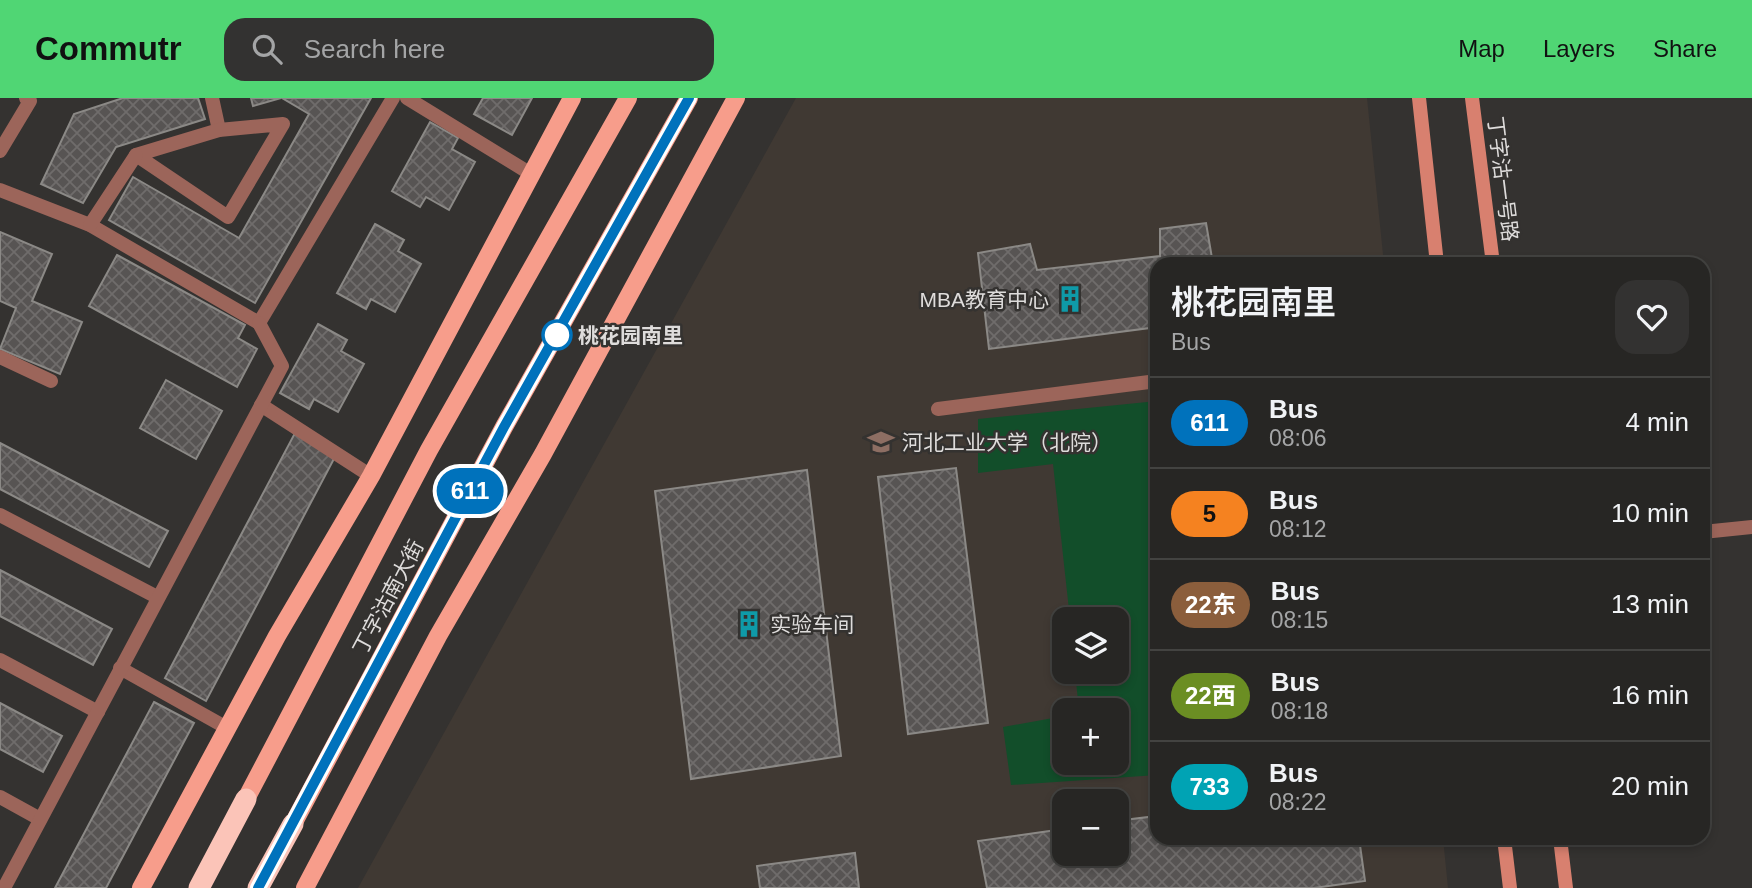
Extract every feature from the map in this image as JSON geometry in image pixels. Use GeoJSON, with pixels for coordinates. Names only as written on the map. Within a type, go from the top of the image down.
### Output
{"type":"FeatureCollection","features":[{"type":"Feature","properties":{"kind":"highway"},"geometry":{"type":"LineString","coordinates":[[199,888],[246,799]]}},
{"type":"Feature","properties":{"kind":"highway"},"geometry":{"type":"LineString","coordinates":[[258,888],[293,824]]}},
{"type":"Feature","properties":{"kind":"main road"},"geometry":{"type":"LineString","coordinates":[[141,888],[227,729],[371,475],[572,98]]}},
{"type":"Feature","properties":{"kind":"main road","name":"丁字沽南大街"},"geometry":{"type":"LineString","coordinates":[[246,799],[429,450],[628,98]]}},
{"type":"Feature","properties":{"kind":"main road","name":"丁字沽南大街"},"geometry":{"type":"LineString","coordinates":[[293,824],[504,427],[689,98]]}},
{"type":"Feature","properties":{"kind":"main road"},"geometry":{"type":"LineString","coordinates":[[673,126],[701,98]]}},
{"type":"Feature","properties":{"kind":"main road"},"geometry":{"type":"LineString","coordinates":[[305,888],[438,636],[543,454],[736,98]]}},
{"type":"Feature","properties":{"kind":"main road"},"geometry":{"type":"LineString","coordinates":[[1419,98],[1436,257]]}},
{"type":"Feature","properties":{"kind":"main road","name":"丁字沽一号路"},"geometry":{"type":"LineString","coordinates":[[1472,98],[1492,257]]}},
{"type":"Feature","properties":{"kind":"main road"},"geometry":{"type":"LineString","coordinates":[[1505,845],[1510,888]]}},
{"type":"Feature","properties":{"kind":"main road"},"geometry":{"type":"LineString","coordinates":[[1561,845],[1566,888]]}},
{"type":"Feature","properties":{"kind":"street"},"geometry":{"type":"LineString","coordinates":[[212,98],[219,130]]}},
{"type":"Feature","properties":{"kind":"street"},"geometry":{"type":"LineString","coordinates":[[259,323],[393,98]]}},
{"type":"Feature","properties":{"kind":"street"},"geometry":{"type":"LineString","coordinates":[[407,98],[431,105],[531,174]]}},
{"type":"Feature","properties":{"kind":"street"},"geometry":{"type":"LineString","coordinates":[[0,151],[30,99]]}},
{"type":"Feature","properties":{"kind":"street"},"geometry":{"type":"LineString","coordinates":[[90,225],[136,155],[219,130],[283,124],[228,217],[136,155]]}},
{"type":"Feature","properties":{"kind":"street"},"geometry":{"type":"LineString","coordinates":[[0,190],[90,225],[259,323],[282,366],[4,888]]}},
{"type":"Feature","properties":{"kind":"street"},"geometry":{"type":"LineString","coordinates":[[0,357],[51,381]]}},
{"type":"Feature","properties":{"kind":"street"},"geometry":{"type":"LineString","coordinates":[[938,409],[1150,382]]}},
{"type":"Feature","properties":{"kind":"street"},"geometry":{"type":"LineString","coordinates":[[261,405],[371,475]]}},
{"type":"Feature","properties":{"kind":"street"},"geometry":{"type":"LineString","coordinates":[[0,515],[157,597]]}},
{"type":"Feature","properties":{"kind":"street"},"geometry":{"type":"LineString","coordinates":[[1710,531],[1752,527]]}},
{"type":"Feature","properties":{"kind":"street"},"geometry":{"type":"LineString","coordinates":[[0,660],[98,712]]}},
{"type":"Feature","properties":{"kind":"street"},"geometry":{"type":"LineString","coordinates":[[120,668],[227,729]]}},
{"type":"Feature","properties":{"kind":"street"},"geometry":{"type":"LineString","coordinates":[[0,797],[40,819]]}},
{"type":"Feature","properties":{"kind":"shaded area","name":"河北工业大学（北院）"},"geometry":{"type":"Polygon","coordinates":[[[796,98],[1367,98],[1383,257],[1150,257],[1150,845],[1444,845],[1448,888],[358,888],[796,98]]]}},
{"type":"Feature","properties":{"kind":"green space"},"geometry":{"type":"Polygon","coordinates":[[[1150,402],[1150,775],[1011,785],[1003,727],[1052,718],[1052,775],[1129,775],[1129,698],[1078,698],[1076,684],[1129,684],[1129,607],[1069,607],[1053,464],[978,473],[978,419],[1150,402]]]}},
{"type":"Feature","properties":{"kind":"building"},"geometry":{"type":"Polygon","coordinates":[[[123,98],[198,98],[205,119],[116,147],[83,203],[41,184],[74,114],[123,98]]]}},
{"type":"Feature","properties":{"kind":"building"},"geometry":{"type":"Polygon","coordinates":[[[251,98],[281,98],[253,106],[251,98]]]}},
{"type":"Feature","properties":{"kind":"building"},"geometry":{"type":"Polygon","coordinates":[[[282,98],[371,98],[255,303],[109,220],[133,177],[239,238],[309,114],[282,98]]]}},
{"type":"Feature","properties":{"kind":"building"},"geometry":{"type":"Polygon","coordinates":[[[483,98],[532,98],[512,135],[474,114],[483,98]]]}},
{"type":"Feature","properties":{"kind":"building"},"geometry":{"type":"Polygon","coordinates":[[[430,122],[458,138],[452,149],[475,162],[449,210],[426,197],[420,207],[392,191],[430,122]]]}},
{"type":"Feature","properties":{"kind":"building","name":"MBA教育中心"},"geometry":{"type":"Polygon","coordinates":[[[1206,223],[1212,257],[1151,257],[1160,256],[1160,229],[1206,223]]]}},
{"type":"Feature","properties":{"kind":"building"},"geometry":{"type":"Polygon","coordinates":[[[375,224],[404,240],[398,251],[421,264],[395,312],[371,299],[366,309],[337,293],[375,224]]]}},
{"type":"Feature","properties":{"kind":"building"},"geometry":{"type":"Polygon","coordinates":[[[0,232],[52,254],[32,301],[82,322],[60,374],[0,349],[16,308],[0,301],[0,232]]]}},
{"type":"Feature","properties":{"kind":"building","name":"MBA教育中心"},"geometry":{"type":"Polygon","coordinates":[[[1030,244],[1037,270],[1150,257],[1150,328],[989,349],[978,253],[1030,244]]]}},
{"type":"Feature","properties":{"kind":"building"},"geometry":{"type":"Polygon","coordinates":[[[117,255],[245,325],[238,338],[257,349],[237,387],[89,306],[117,255]]]}},
{"type":"Feature","properties":{"kind":"building"},"geometry":{"type":"Polygon","coordinates":[[[318,324],[347,340],[341,351],[364,364],[338,412],[314,399],[309,409],[280,393],[318,324]]]}},
{"type":"Feature","properties":{"kind":"building"},"geometry":{"type":"Polygon","coordinates":[[[166,380],[222,411],[196,459],[140,428],[166,380]]]}},
{"type":"Feature","properties":{"kind":"building"},"geometry":{"type":"Polygon","coordinates":[[[295,433],[336,455],[206,701],[165,678],[295,433]]]}},
{"type":"Feature","properties":{"kind":"building"},"geometry":{"type":"Polygon","coordinates":[[[0,443],[168,531],[149,567],[0,489],[0,443]]]}},
{"type":"Feature","properties":{"kind":"building"},"geometry":{"type":"Polygon","coordinates":[[[956,468],[988,723],[908,734],[878,477],[956,468]]]}},
{"type":"Feature","properties":{"kind":"building","name":"实验车间"},"geometry":{"type":"Polygon","coordinates":[[[807,470],[841,756],[691,779],[655,491],[807,470]]]}},
{"type":"Feature","properties":{"kind":"building"},"geometry":{"type":"Polygon","coordinates":[[[0,570],[112,629],[93,665],[0,616],[0,570]]]}},
{"type":"Feature","properties":{"kind":"building"},"geometry":{"type":"Polygon","coordinates":[[[154,702],[194,723],[106,888],[55,888],[154,702]]]}},
{"type":"Feature","properties":{"kind":"building"},"geometry":{"type":"Polygon","coordinates":[[[0,703],[62,736],[43,772],[0,749],[0,703]]]}},
{"type":"Feature","properties":{"kind":"building"},"geometry":{"type":"Polygon","coordinates":[[[1150,817],[1150,845],[1360,845],[1365,881],[1314,888],[987,888],[978,841],[1052,831],[1052,866],[1129,866],[1129,819],[1150,817]]]}},
{"type":"Feature","properties":{"kind":"building"},"geometry":{"type":"Polygon","coordinates":[[[855,853],[859,888],[760,888],[757,866],[855,853]]]}},
{"type":"Feature","properties":{"kind":"bus line","name":"611"},"geometry":{"type":"LineString","coordinates":[[258,888],[504,427],[689,98]]}},
{"type":"Feature","properties":{"kind":"place","name":"MBA教育中心"},"geometry":{"type":"Point","coordinates":[1070,299]}},
{"type":"Feature","properties":{"kind":"place","name":"桃花园南里"},"geometry":{"type":"Point","coordinates":[557,335]}},
{"type":"Feature","properties":{"kind":"place","name":"河北工业大学（北院）"},"geometry":{"type":"Point","coordinates":[881,442]}},
{"type":"Feature","properties":{"kind":"place","name":"实验车间"},"geometry":{"type":"Point","coordinates":[749,624]}}]}
